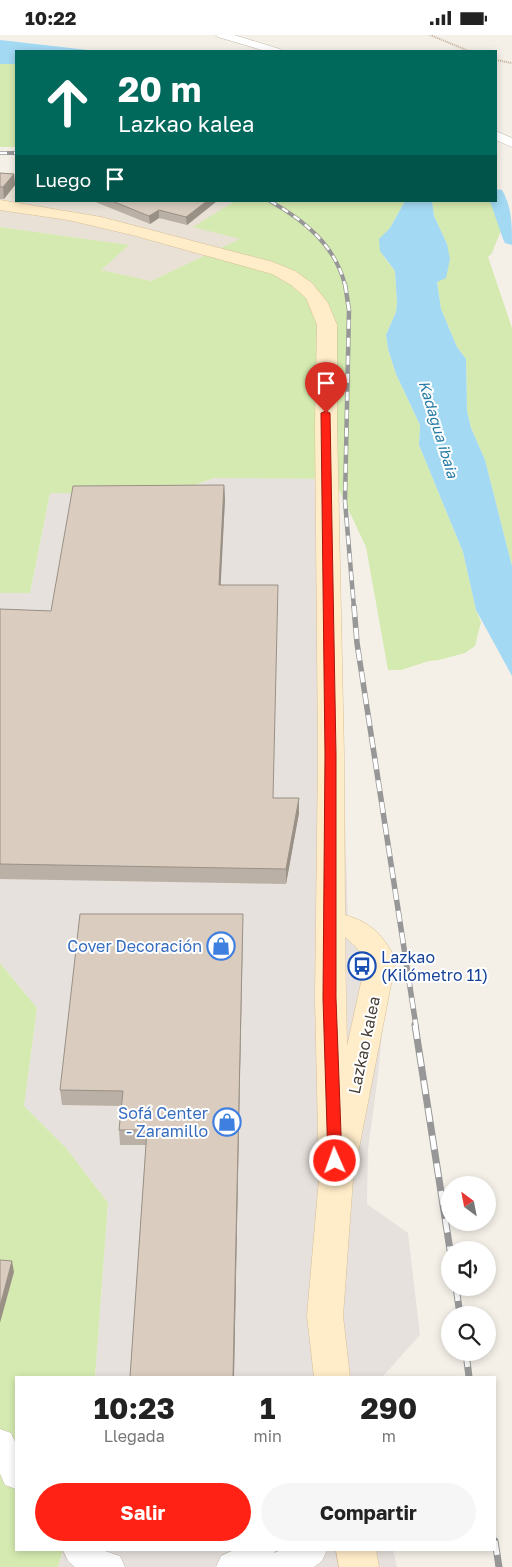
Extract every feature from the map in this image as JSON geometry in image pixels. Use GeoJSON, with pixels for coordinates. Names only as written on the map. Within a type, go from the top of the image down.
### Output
{"type":"FeatureCollection","features":[{"type":"Feature","properties":{"kind":"street"},"geometry":{"type":"LineString","coordinates":[[222,35],[273,50]]}},
{"type":"Feature","properties":{"kind":"street"},"geometry":{"type":"LineString","coordinates":[[497,136],[512,143]]}},
{"type":"Feature","properties":{"kind":"street","name":"Lazkao kalea"},"geometry":{"type":"LineString","coordinates":[[0,205],[55,213],[138,230],[280,270],[296,279],[318,300],[323,311],[326,325],[331,755],[330,923],[332,1073],[336,1179],[321,1376]]}},
{"type":"Feature","properties":{"kind":"street","name":"Lazkao kalea"},"geometry":{"type":"LineString","coordinates":[[330,923],[342,924],[364,934],[381,959],[336,1179]]}},
{"type":"Feature","properties":{"kind":"street","name":"Lazkao kalea"},"geometry":{"type":"LineString","coordinates":[[325,1316],[332,1376]]}},
{"type":"Feature","properties":{"kind":"street"},"geometry":{"type":"LineString","coordinates":[[0,1443],[15,1473]]}},
{"type":"Feature","properties":{"kind":"street"},"geometry":{"type":"LineString","coordinates":[[80,1551],[96,1565],[109,1567]]}},
{"type":"Feature","properties":{"kind":"street"},"geometry":{"type":"LineString","coordinates":[[232,1567],[240,1565],[259,1551]]}},
{"type":"Feature","properties":{"kind":"street"},"geometry":{"type":"LineString","coordinates":[[278,1567],[306,1555],[310,1551]]}},
{"type":"Feature","properties":{"kind":"street"},"geometry":{"type":"LineString","coordinates":[[356,1551],[359,1567]]}},
{"type":"Feature","properties":{"kind":"path"},"geometry":{"type":"LineString","coordinates":[[430,35],[467,50]]}},
{"type":"Feature","properties":{"kind":"path"},"geometry":{"type":"LineString","coordinates":[[497,60],[512,63]]}},
{"type":"Feature","properties":{"kind":"shaded area"},"geometry":{"type":"Polygon","coordinates":[[[0,173],[15,174],[15,202],[233,202],[194,227],[241,239],[151,281],[100,270],[128,245],[0,227],[0,173]]]}},
{"type":"Feature","properties":{"kind":"shaded area"},"geometry":{"type":"Polygon","coordinates":[[[214,478],[335,479],[348,921],[389,966],[368,1150],[367,1204],[408,1233],[420,1335],[384,1376],[95,1376],[108,1203],[67,1149],[24,1106],[37,1008],[0,963],[0,593],[30,593],[50,493],[174,493],[214,478]]]}},
{"type":"Feature","properties":{"kind":"shaded area"},"geometry":{"type":"Polygon","coordinates":[[[63,1551],[393,1551],[397,1567],[58,1567],[63,1551]]]}},
{"type":"Feature","properties":{"kind":"green space"},"geometry":{"type":"Polygon","coordinates":[[[0,64],[15,64],[15,147],[0,147],[0,64]]]}},
{"type":"Feature","properties":{"kind":"green space"},"geometry":{"type":"Polygon","coordinates":[[[233,202],[404,202],[390,228],[380,239],[384,257],[395,271],[397,303],[396,312],[386,335],[388,349],[396,374],[420,425],[419,445],[463,552],[476,610],[481,622],[475,646],[465,653],[429,661],[401,670],[388,670],[366,547],[334,479],[214,478],[174,493],[50,493],[30,593],[0,593],[0,227],[129,245],[101,270],[151,281],[240,239],[193,227],[233,202]]]}},
{"type":"Feature","properties":{"kind":"green space"},"geometry":{"type":"Polygon","coordinates":[[[432,202],[492,202],[502,228],[492,253],[488,257],[512,328],[512,566],[485,460],[471,428],[467,411],[466,359],[457,347],[441,309],[437,282],[447,244],[434,216],[432,202]]]}},
{"type":"Feature","properties":{"kind":"green space"},"geometry":{"type":"Polygon","coordinates":[[[0,963],[37,1008],[24,1106],[67,1149],[108,1203],[95,1376],[15,1376],[15,1551],[63,1551],[58,1567],[0,1567],[0,963]]]}},
{"type":"Feature","properties":{"kind":"water"},"geometry":{"type":"Polygon","coordinates":[[[0,40],[88,50],[15,50],[15,64],[0,64],[0,40]]]}},
{"type":"Feature","properties":{"kind":"water","name":"Kadagua ibaia"},"geometry":{"type":"Polygon","coordinates":[[[404,202],[432,202],[434,216],[447,244],[450,259],[446,278],[437,282],[441,309],[457,347],[466,359],[467,411],[471,428],[485,460],[512,566],[512,676],[476,610],[463,552],[419,445],[420,425],[396,374],[388,349],[386,335],[396,312],[397,303],[395,271],[380,251],[379,239],[390,228],[404,202]]]}},
{"type":"Feature","properties":{"kind":"building"},"geometry":{"type":"Polygon","coordinates":[[[0,173],[14,174],[3,187],[0,187],[0,173]]]}},
{"type":"Feature","properties":{"kind":"building"},"geometry":{"type":"Polygon","coordinates":[[[114,202],[206,202],[186,217],[159,210],[149,216],[114,202]]]}},
{"type":"Feature","properties":{"kind":"building"},"geometry":{"type":"Polygon","coordinates":[[[224,485],[219,585],[278,585],[273,798],[299,798],[286,869],[0,864],[0,609],[51,611],[73,486],[224,485]]]}},
{"type":"Feature","properties":{"kind":"building"},"geometry":{"type":"Polygon","coordinates":[[[80,914],[243,914],[233,1376],[130,1376],[147,1130],[119,1130],[123,1091],[60,1090],[80,914]]]}},
{"type":"Feature","properties":{"kind":"building"},"geometry":{"type":"Polygon","coordinates":[[[0,1260],[12,1261],[0,1306],[0,1260]]]}},
{"type":"Feature","properties":{"kind":"waterway"},"geometry":{"type":"LineString","coordinates":[[497,197],[512,239]]}},
{"type":"Feature","properties":{"kind":"railway"},"geometry":{"type":"LineString","coordinates":[[0,153],[15,153]]}},
{"type":"Feature","properties":{"kind":"railway"},"geometry":{"type":"LineString","coordinates":[[272,202],[295,217],[317,235],[334,258],[345,285]]}},
{"type":"Feature","properties":{"kind":"railway"},"geometry":{"type":"LineString","coordinates":[[345,284],[349,310],[345,501],[354,608]]}},
{"type":"Feature","properties":{"kind":"railway"},"geometry":{"type":"LineString","coordinates":[[354,606],[357,643],[416,1026]]}},
{"type":"Feature","properties":{"kind":"railway"},"geometry":{"type":"LineString","coordinates":[[415,1025],[449,1241]]}},
{"type":"Feature","properties":{"kind":"railway"},"geometry":{"type":"LineString","coordinates":[[457,1296],[459,1306]]}},
{"type":"Feature","properties":{"kind":"railway"},"geometry":{"type":"LineString","coordinates":[[467,1361],[469,1376]]}},
{"type":"Feature","properties":{"kind":"railway"},"geometry":{"type":"LineString","coordinates":[[496,1548],[499,1567]]}},
{"type":"Feature","properties":{"kind":"place","name":"Cover Decoración"},"geometry":{"type":"Point","coordinates":[221,946]}},
{"type":"Feature","properties":{"kind":"place","name":"Lazkao (Kilómetro 11)"},"geometry":{"type":"Point","coordinates":[362,966]}},
{"type":"Feature","properties":{"kind":"place","name":"Sofá Center - Zaramillo"},"geometry":{"type":"Point","coordinates":[227,1122]}},
{"type":"Feature","properties":{"kind":"route"},"geometry":{"type":"LineString","coordinates":[[326,413],[331,755],[330,998],[335,1161]]}}]}
